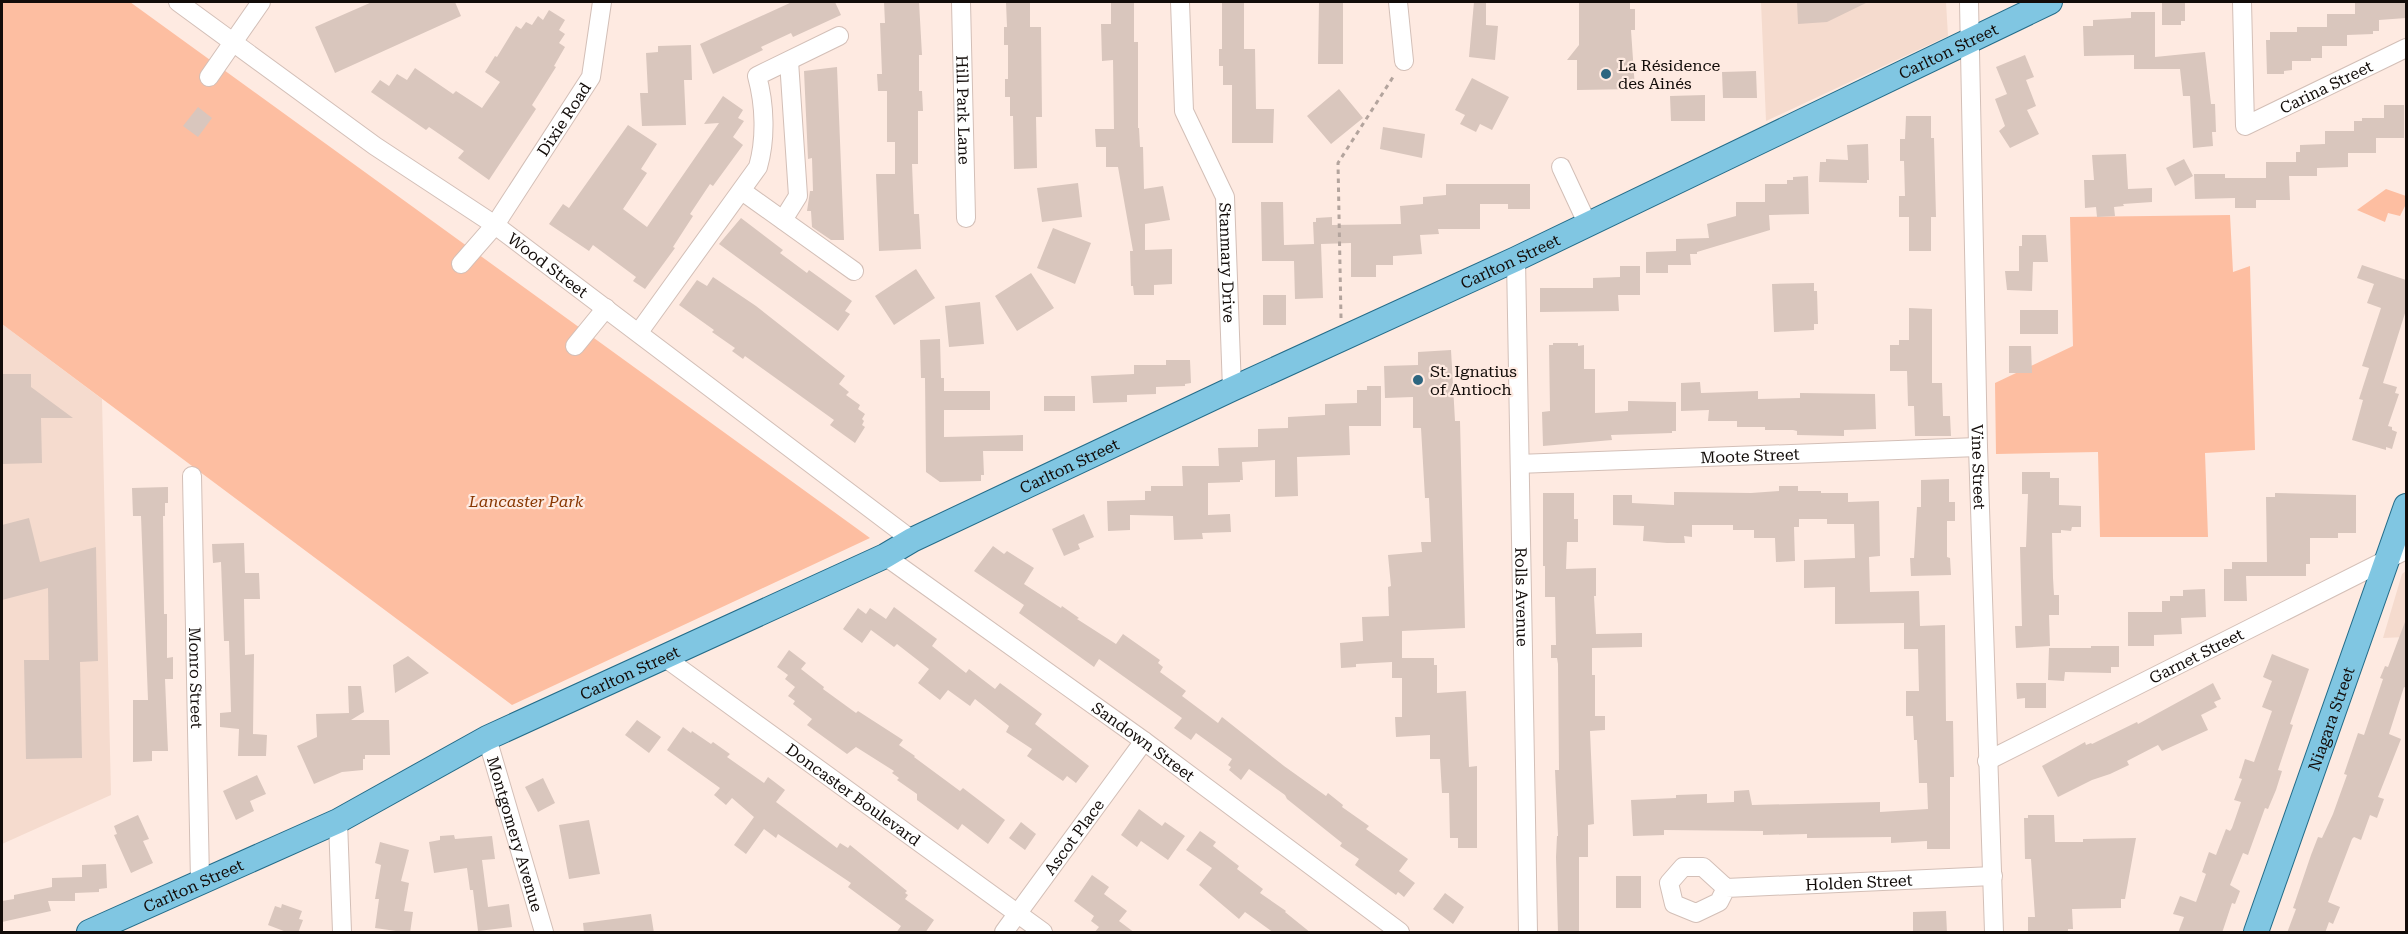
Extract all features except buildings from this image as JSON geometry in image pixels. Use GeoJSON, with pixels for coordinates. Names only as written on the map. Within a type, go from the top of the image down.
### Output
{"type":"FeatureCollection","features":[{"type":"Feature","properties":{"kind":"main road","name":"Carlton Street"},"geometry":{"type":"LineString","coordinates":[[89,933],[200,881],[338,821],[487,738],[885,556],[912,540],[1232,388],[1516,259],[2050,2]]}},
{"type":"Feature","properties":{"kind":"main road","name":"Niagara Street"},"geometry":{"type":"LineString","coordinates":[[2256,933],[2397,555],[2406,506]]}},
{"type":"Feature","properties":{"kind":"street","name":"Wood Street"},"geometry":{"type":"LineString","coordinates":[[178,2],[375,146],[495,225],[912,540]]}},
{"type":"Feature","properties":{"kind":"street"},"geometry":{"type":"LineString","coordinates":[[209,77],[261,2]]}},
{"type":"Feature","properties":{"kind":"street","name":"Dixie Road"},"geometry":{"type":"LineString","coordinates":[[461,264],[495,225],[591,77],[602,2]]}},
{"type":"Feature","properties":{"kind":"street","name":"Hill Park Lane"},"geometry":{"type":"LineString","coordinates":[[961,2],[966,218]]}},
{"type":"Feature","properties":{"kind":"street","name":"Stanmary Drive"},"geometry":{"type":"LineString","coordinates":[[1180,2],[1184,111],[1225,197],[1232,388]]}},
{"type":"Feature","properties":{"kind":"street"},"geometry":{"type":"LineString","coordinates":[[1398,2],[1404,60]]}},
{"type":"Feature","properties":{"kind":"street","name":"Vine Street"},"geometry":{"type":"LineString","coordinates":[[1969,2],[1978,447],[1994,933]]}},
{"type":"Feature","properties":{"kind":"street","name":"Carina Street"},"geometry":{"type":"LineString","coordinates":[[2242,2],[2245,126],[2406,48]]}},
{"type":"Feature","properties":{"kind":"street"},"geometry":{"type":"LineString","coordinates":[[639,332],[758,168],[762,151],[762,96],[757,76],[840,36]]}},
{"type":"Feature","properties":{"kind":"street"},"geometry":{"type":"LineString","coordinates":[[783,220],[798,196],[789,61]]}},
{"type":"Feature","properties":{"kind":"street"},"geometry":{"type":"LineString","coordinates":[[1561,167],[1588,225]]}},
{"type":"Feature","properties":{"kind":"street"},"geometry":{"type":"LineString","coordinates":[[742,191],[854,271]]}},
{"type":"Feature","properties":{"kind":"street","name":"Rolls Avenue"},"geometry":{"type":"LineString","coordinates":[[1516,259],[1527,933]]}},
{"type":"Feature","properties":{"kind":"street"},"geometry":{"type":"LineString","coordinates":[[574,346],[606,308]]}},
{"type":"Feature","properties":{"kind":"street","name":"Moote Street"},"geometry":{"type":"LineString","coordinates":[[1520,464],[1978,447]]}},
{"type":"Feature","properties":{"kind":"street","name":"Monro Street"},"geometry":{"type":"LineString","coordinates":[[192,476],[200,881]]}},
{"type":"Feature","properties":{"kind":"street","name":"Garnet Street"},"geometry":{"type":"LineString","coordinates":[[1987,761],[2397,555]]}},
{"type":"Feature","properties":{"kind":"street","name":"Sandown Street"},"geometry":{"type":"LineString","coordinates":[[885,556],[1144,741],[1400,933]]}},
{"type":"Feature","properties":{"kind":"street","name":"Doncaster Boulevard"},"geometry":{"type":"LineString","coordinates":[[664,657],[1043,933]]}},
{"type":"Feature","properties":{"kind":"street","name":"Montgomery Avenue"},"geometry":{"type":"LineString","coordinates":[[487,738],[544,933]]}},
{"type":"Feature","properties":{"kind":"street","name":"Ascot Place"},"geometry":{"type":"LineString","coordinates":[[1004,933],[1144,741]]}},
{"type":"Feature","properties":{"kind":"street"},"geometry":{"type":"LineString","coordinates":[[338,821],[342,933]]}},
{"type":"Feature","properties":{"kind":"street","name":"Holden Street"},"geometry":{"type":"LineString","coordinates":[[1726,888],[1993,876]]}},
{"type":"Feature","properties":{"kind":"path"},"geometry":{"type":"LineString","coordinates":[[1342,340],[1338,163],[1404,60]]}},
{"type":"Feature","properties":{"kind":"shaded area"},"geometry":{"type":"Polygon","coordinates":[[[1761,2],[1946,2],[1948,36],[1766,121],[1761,2]]]}},
{"type":"Feature","properties":{"kind":"shaded area"},"geometry":{"type":"Polygon","coordinates":[[[2,324],[102,399],[111,795],[2,844],[2,324]]]}},
{"type":"Feature","properties":{"kind":"shaded area"},"geometry":{"type":"Polygon","coordinates":[[[2406,571],[2406,637],[2383,638],[2402,574],[2406,571]]]}},
{"type":"Feature","properties":{"kind":"green space","name":"Lancaster Park"},"geometry":{"type":"Polygon","coordinates":[[[2,2],[130,2],[870,538],[512,705],[2,324],[2,2]]]}},
{"type":"Feature","properties":{"kind":"green space"},"geometry":{"type":"Polygon","coordinates":[[[2386,189],[2406,196],[2406,204],[2400,216],[2388,213],[2385,222],[2357,210],[2386,189]]]}},
{"type":"Feature","properties":{"kind":"green space"},"geometry":{"type":"Polygon","coordinates":[[[2230,215],[2233,272],[2250,266],[2255,450],[2205,453],[2208,537],[2100,537],[2098,452],[1996,454],[1995,383],[2073,346],[2070,217],[2230,215]]]}},
{"type":"Feature","properties":{"kind":"place","name":"La Résidence des Ainés"},"geometry":{"type":"Point","coordinates":[1606,74]}},
{"type":"Feature","properties":{"kind":"place","name":"St. Ignatius of Antioch"},"geometry":{"type":"Point","coordinates":[1418,380]}}]}
